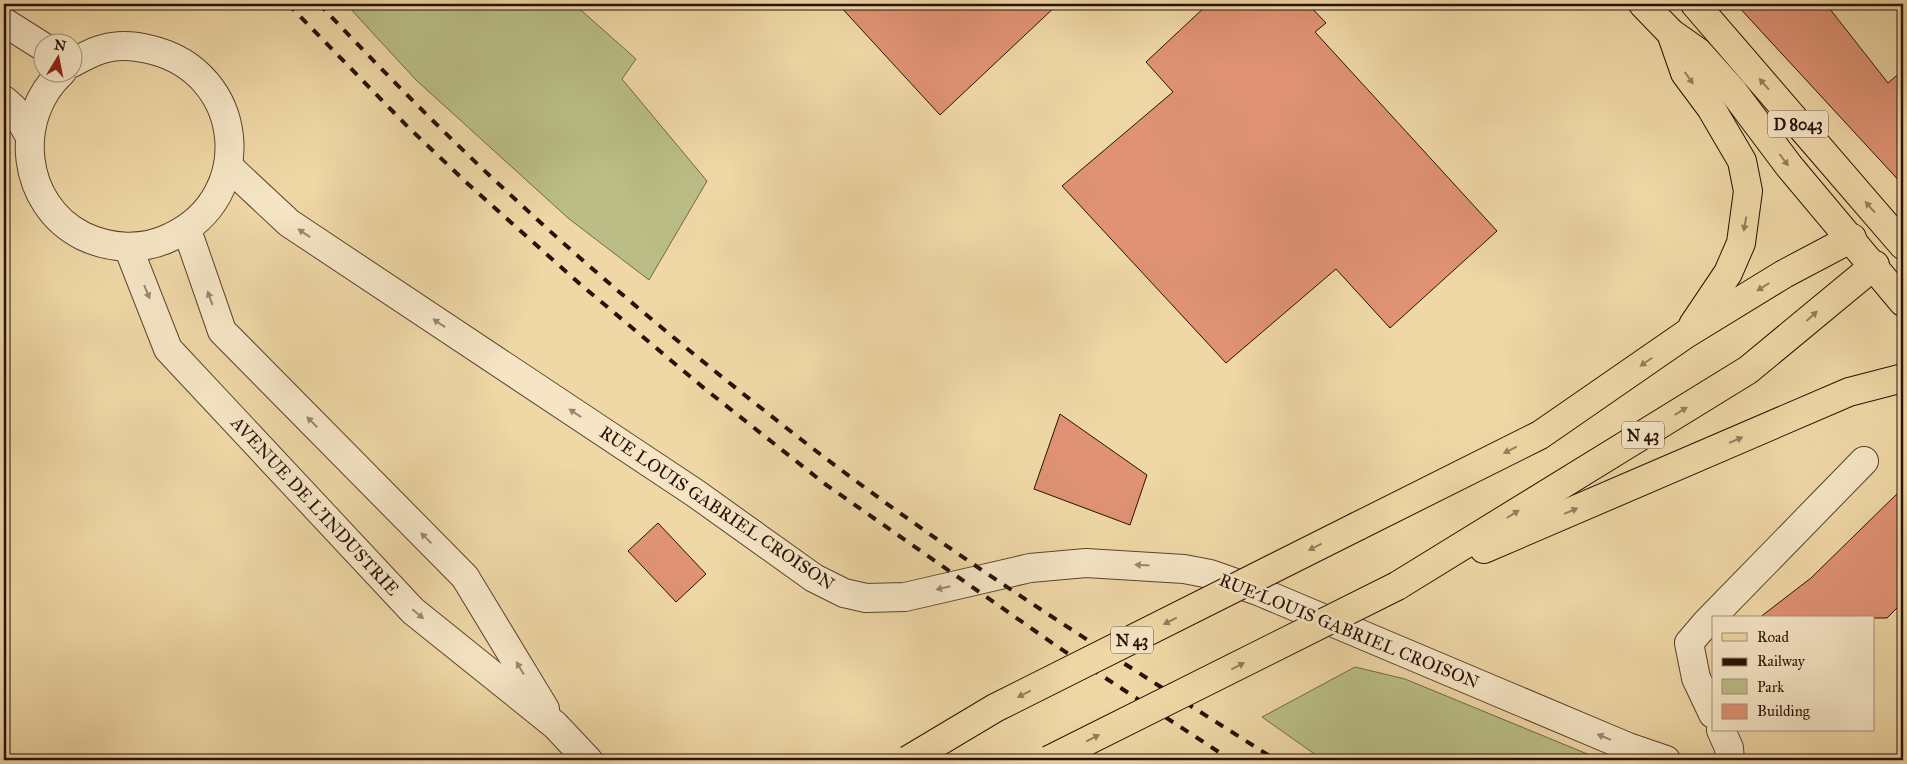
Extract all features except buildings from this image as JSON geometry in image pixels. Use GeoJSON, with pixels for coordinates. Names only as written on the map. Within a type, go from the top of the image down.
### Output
{"type":"FeatureCollection","features":[{"type":"Feature","properties":{"kind":"main road"},"geometry":{"type":"LineString","coordinates":[[1643,4],[1671,33],[1698,52],[1732,90],[1789,166],[1852,238],[1903,302]]}},
{"type":"Feature","properties":{"kind":"main road","name":"D 8043"},"geometry":{"type":"LineString","coordinates":[[1695,4],[1903,244]]}},
{"type":"Feature","properties":{"kind":"main road"},"geometry":{"type":"LineString","coordinates":[[1671,33],[1685,73],[1712,108],[1742,161],[1748,191],[1741,243],[1728,273],[1686,334]]}},
{"type":"Feature","properties":{"kind":"main road"},"geometry":{"type":"LineString","coordinates":[[1852,238],[1903,244]]}},
{"type":"Feature","properties":{"kind":"main road","name":"N 43"},"geometry":{"type":"LineString","coordinates":[[908,760],[996,708],[1540,435],[1686,334],[1784,274],[1852,238]]}},
{"type":"Feature","properties":{"kind":"main road","name":"N 43"},"geometry":{"type":"LineString","coordinates":[[1049,760],[1397,586],[1748,370],[1903,244]]}},
{"type":"Feature","properties":{"kind":"main road"},"geometry":{"type":"LineString","coordinates":[[1397,586],[1849,392],[1903,378]]}},
{"type":"Feature","properties":{"kind":"street"},"geometry":{"type":"LineString","coordinates":[[4,22],[32,40]]}},
{"type":"Feature","properties":{"kind":"street"},"geometry":{"type":"LineString","coordinates":[[52,82],[36,107],[29,135],[30,165],[40,193],[58,218],[82,235],[104,244],[128,247],[158,243],[187,230],[206,212],[220,191],[228,166],[230,133],[219,100],[199,73],[171,54],[138,46],[104,48],[82,59]]}},
{"type":"Feature","properties":{"kind":"street"},"geometry":{"type":"LineString","coordinates":[[4,100],[13,108],[29,135]]}},
{"type":"Feature","properties":{"kind":"street","name":"RUE LOUIS GABRIEL CROISON"},"geometry":{"type":"LineString","coordinates":[[228,166],[289,223],[695,492],[814,578],[844,593],[875,599],[905,597],[1030,568],[1068,564],[1155,566],[1210,574],[1267,595],[1628,747],[1666,760]]}},
{"type":"Feature","properties":{"kind":"street","name":"AVENUE DE L'INDUSTRIE"},"geometry":{"type":"LineString","coordinates":[[187,230],[222,331],[465,577],[555,725]]}},
{"type":"Feature","properties":{"kind":"street","name":"AVENUE DE L'INDUSTRIE"},"geometry":{"type":"LineString","coordinates":[[128,247],[168,349],[413,611],[555,725],[588,760]]}},
{"type":"Feature","properties":{"kind":"street"},"geometry":{"type":"LineString","coordinates":[[1713,616],[1864,461]]}},
{"type":"Feature","properties":{"kind":"street"},"geometry":{"type":"LineString","coordinates":[[1712,617],[1689,643],[1696,678],[1712,712]]}},
{"type":"Feature","properties":{"kind":"street"},"geometry":{"type":"LineString","coordinates":[[1722,732],[1729,748],[1730,760]]}},
{"type":"Feature","properties":{"kind":"green space"},"geometry":{"type":"Polygon","coordinates":[[[346,4],[574,4],[636,59],[622,79],[707,181],[649,280],[568,218],[416,80],[346,4]]]}},
{"type":"Feature","properties":{"kind":"green space"},"geometry":{"type":"Polygon","coordinates":[[[1355,667],[1405,679],[1602,760],[1323,760],[1262,717],[1355,667]]]}},
{"type":"Feature","properties":{"kind":"railway"},"geometry":{"type":"LineString","coordinates":[[288,4],[408,127],[468,184],[580,284],[705,389],[825,484],[1058,647],[1231,760]]}},
{"type":"Feature","properties":{"kind":"railway"},"geometry":{"type":"LineString","coordinates":[[319,4],[440,127],[550,231],[658,325],[770,415],[864,487],[979,568],[1038,608],[1276,760]]}}]}
